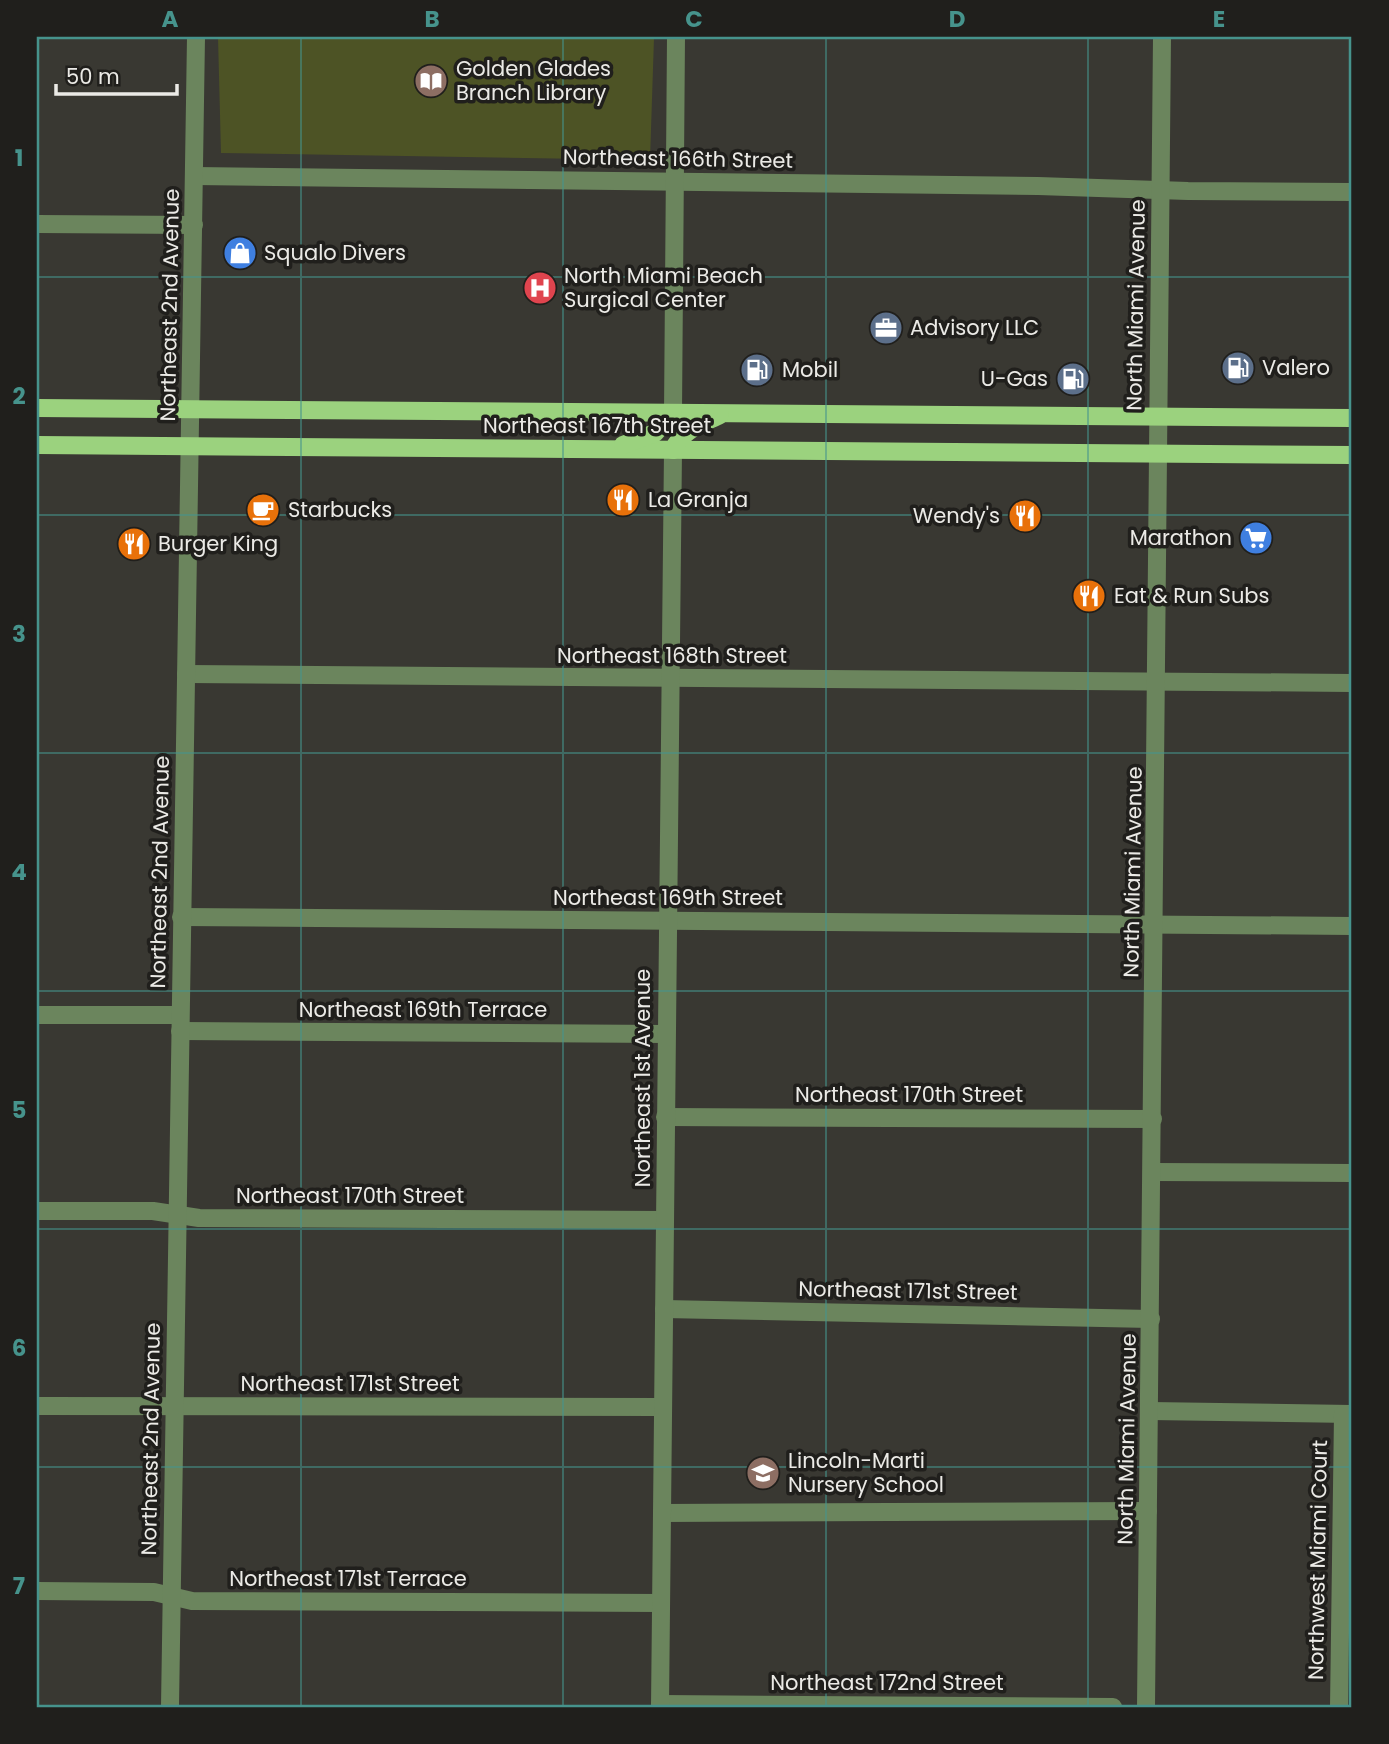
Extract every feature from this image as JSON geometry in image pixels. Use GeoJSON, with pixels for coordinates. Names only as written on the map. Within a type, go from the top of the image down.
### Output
{"type":"FeatureCollection","features":[{"type":"Feature","properties":{"kind":"main road","name":"Northeast 167th Street"},"geometry":{"type":"LineString","coordinates":[[37,408],[1352,418]]}},
{"type":"Feature","properties":{"kind":"main road"},"geometry":{"type":"LineString","coordinates":[[613,449],[655,432],[666,423],[673,412]]}},
{"type":"Feature","properties":{"kind":"main road"},"geometry":{"type":"LineString","coordinates":[[673,450],[678,439],[690,430],[723,413]]}},
{"type":"Feature","properties":{"kind":"main road","name":"Northeast 167th Street"},"geometry":{"type":"LineString","coordinates":[[37,445],[1352,455]]}},
{"type":"Feature","properties":{"kind":"street","name":"Northeast 2nd Avenue"},"geometry":{"type":"LineString","coordinates":[[170,1707],[196,37]]}},
{"type":"Feature","properties":{"kind":"street"},"geometry":{"type":"LineString","coordinates":[[673,412],[676,37]]}},
{"type":"Feature","properties":{"kind":"street","name":"North Miami Avenue"},"geometry":{"type":"LineString","coordinates":[[1146,1707],[1162,37]]}},
{"type":"Feature","properties":{"kind":"street","name":"Northeast 166th Street"},"geometry":{"type":"LineString","coordinates":[[195,176],[1352,192]]}},
{"type":"Feature","properties":{"kind":"street"},"geometry":{"type":"LineString","coordinates":[[37,224],[194,225]]}},
{"type":"Feature","properties":{"kind":"street","name":"Northeast 1st Avenue"},"geometry":{"type":"LineString","coordinates":[[660,1706],[673,450]]}},
{"type":"Feature","properties":{"kind":"street","name":"Northeast 168th Street"},"geometry":{"type":"LineString","coordinates":[[186,674],[1352,683]]}},
{"type":"Feature","properties":{"kind":"street","name":"Northeast 169th Street"},"geometry":{"type":"LineString","coordinates":[[181,917],[1352,926]]}},
{"type":"Feature","properties":{"kind":"street"},"geometry":{"type":"LineString","coordinates":[[37,1015],[180,1023]]}},
{"type":"Feature","properties":{"kind":"street","name":"Northeast 169th Terrace"},"geometry":{"type":"LineString","coordinates":[[180,1023],[666,1034]]}},
{"type":"Feature","properties":{"kind":"street","name":"Northeast 170th Street"},"geometry":{"type":"LineString","coordinates":[[665,1117],[1153,1119]]}},
{"type":"Feature","properties":{"kind":"street"},"geometry":{"type":"LineString","coordinates":[[1153,1172],[1352,1173]]}},
{"type":"Feature","properties":{"kind":"street","name":"Northeast 170th Street"},"geometry":{"type":"LineString","coordinates":[[37,1211],[153,1211],[199,1218],[664,1220]]}},
{"type":"Feature","properties":{"kind":"street","name":"Northeast 171st Street"},"geometry":{"type":"LineString","coordinates":[[664,1309],[1151,1319]]}},
{"type":"Feature","properties":{"kind":"street","name":"Northeast 171st Street"},"geometry":{"type":"LineString","coordinates":[[37,1406],[663,1406]]}},
{"type":"Feature","properties":{"kind":"street"},"geometry":{"type":"LineString","coordinates":[[1150,1411],[1348,1414]]}},
{"type":"Feature","properties":{"kind":"street","name":"Northwest Miami Court"},"geometry":{"type":"LineString","coordinates":[[1339,1707],[1346,1598],[1348,1414]]}},
{"type":"Feature","properties":{"kind":"street"},"geometry":{"type":"LineString","coordinates":[[662,1513],[1148,1511]]}},
{"type":"Feature","properties":{"kind":"street","name":"Northeast 171st Terrace"},"geometry":{"type":"LineString","coordinates":[[37,1591],[154,1592],[192,1601],[660,1603]]}},
{"type":"Feature","properties":{"kind":"street","name":"Northeast 172nd Street"},"geometry":{"type":"LineString","coordinates":[[660,1706],[1113,1707]]}},
{"type":"Feature","properties":{"kind":"green space"},"geometry":{"type":"Polygon","coordinates":[[[218,37],[654,38],[650,160],[221,153],[218,37]]]}},
{"type":"Feature","properties":{"kind":"place","name":"Golden Glades Branch Library"},"geometry":{"type":"Point","coordinates":[431,81]}},
{"type":"Feature","properties":{"kind":"place","name":"Squalo Divers"},"geometry":{"type":"Point","coordinates":[240,253]}},
{"type":"Feature","properties":{"kind":"place","name":"North Miami Beach Surgical Center"},"geometry":{"type":"Point","coordinates":[540,288]}},
{"type":"Feature","properties":{"kind":"place","name":"Advisory LLC"},"geometry":{"type":"Point","coordinates":[886,328]}},
{"type":"Feature","properties":{"kind":"place","name":"Valero"},"geometry":{"type":"Point","coordinates":[1238,368]}},
{"type":"Feature","properties":{"kind":"place","name":"Mobil"},"geometry":{"type":"Point","coordinates":[757,370]}},
{"type":"Feature","properties":{"kind":"place","name":"U-Gas"},"geometry":{"type":"Point","coordinates":[1073,379]}},
{"type":"Feature","properties":{"kind":"place","name":"La Granja"},"geometry":{"type":"Point","coordinates":[623,500]}},
{"type":"Feature","properties":{"kind":"place","name":"Starbucks"},"geometry":{"type":"Point","coordinates":[263,510]}},
{"type":"Feature","properties":{"kind":"place","name":"Wendy's"},"geometry":{"type":"Point","coordinates":[1025,516]}},
{"type":"Feature","properties":{"kind":"place","name":"Marathon"},"geometry":{"type":"Point","coordinates":[1256,538]}},
{"type":"Feature","properties":{"kind":"place","name":"Burger King"},"geometry":{"type":"Point","coordinates":[134,544]}},
{"type":"Feature","properties":{"kind":"place","name":"Eat & Run Subs"},"geometry":{"type":"Point","coordinates":[1089,596]}},
{"type":"Feature","properties":{"kind":"place","name":"Lincoln-Marti Nursery School"},"geometry":{"type":"Point","coordinates":[763,1473]}}]}
